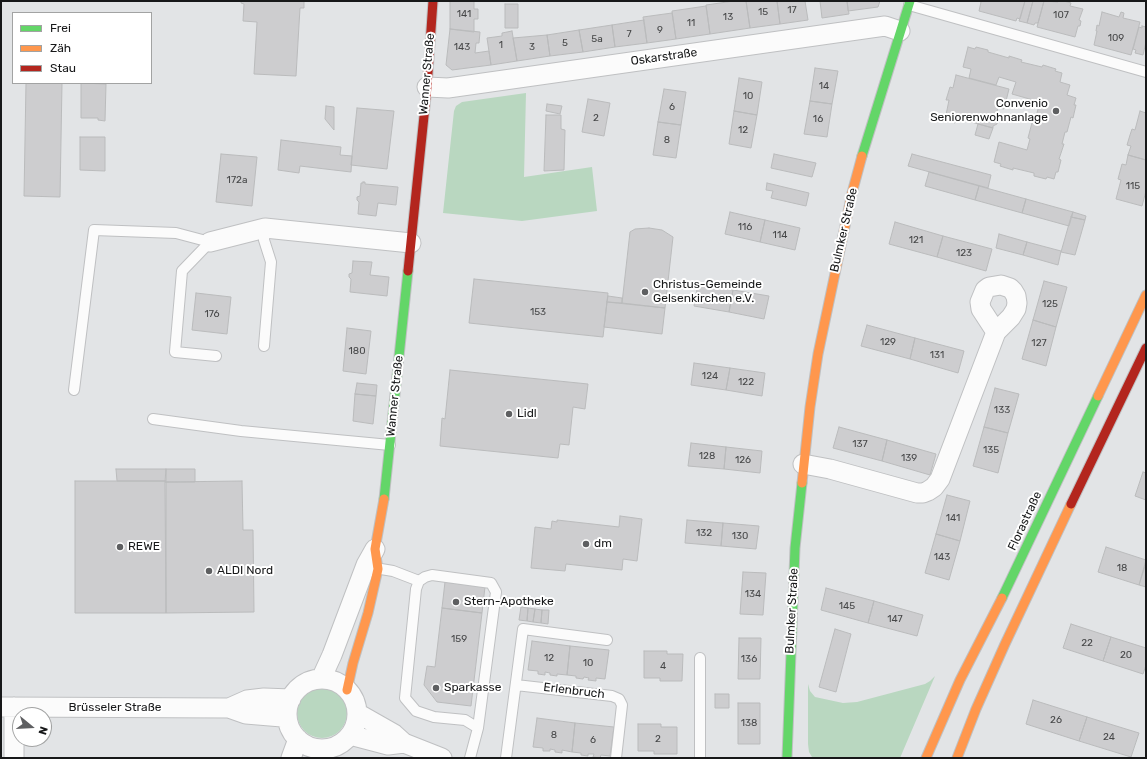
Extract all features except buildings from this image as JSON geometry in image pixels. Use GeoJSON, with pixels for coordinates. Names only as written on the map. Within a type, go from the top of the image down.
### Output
{"type":"FeatureCollection","features":[{"type":"Feature","properties":{"kind":"street","name":"Wanner Straße"},"geometry":{"type":"LineString","coordinates":[[348,690],[353,663],[368,613],[373,561],[383,507],[427,87],[433,1]]}},
{"type":"Feature","properties":{"kind":"street","name":"Bulmker Straße"},"geometry":{"type":"LineString","coordinates":[[787,758],[795,548],[803,464],[818,354],[840,246],[868,135],[910,3]]}},
{"type":"Feature","properties":{"kind":"street","name":"Oskarstraße"},"geometry":{"type":"LineString","coordinates":[[427,87],[448,88],[886,26],[900,31]]}},
{"type":"Feature","properties":{"kind":"street"},"geometry":{"type":"LineString","coordinates":[[210,242],[265,228],[411,243]]}},
{"type":"Feature","properties":{"kind":"street","name":"Florastraße"},"geometry":{"type":"LineString","coordinates":[[926,758],[938,728],[1146,295]]}},
{"type":"Feature","properties":{"kind":"street"},"geometry":{"type":"LineString","coordinates":[[803,464],[830,469],[917,493],[928,491],[940,479],[996,332]]}},
{"type":"Feature","properties":{"kind":"street"},"geometry":{"type":"LineString","coordinates":[[957,758],[976,708],[1005,644],[1146,348]]}},
{"type":"Feature","properties":{"kind":"street","name":"Wanner Straße"},"geometry":{"type":"LineString","coordinates":[[321,679],[373,561]]}},
{"type":"Feature","properties":{"kind":"street"},"geometry":{"type":"LineString","coordinates":[[312,680],[331,680],[348,690],[354,701],[357,713],[356,721],[350,735],[342,742],[321,753],[305,744],[298,738],[289,724],[289,707],[296,691],[303,684],[312,680]]}},
{"type":"Feature","properties":{"kind":"street","name":"Brüsseler Straße"},"geometry":{"type":"LineString","coordinates":[[8,707],[229,708],[247,700],[258,699],[289,707]]}},
{"type":"Feature","properties":{"kind":"street"},"geometry":{"type":"LineString","coordinates":[[8,707],[14,758]]}},
{"type":"Feature","properties":{"kind":"street"},"geometry":{"type":"LineString","coordinates":[[357,713],[394,734],[409,749]]}},
{"type":"Feature","properties":{"kind":"street"},"geometry":{"type":"LineString","coordinates":[[926,734],[938,728]]}},
{"type":"Feature","properties":{"kind":"street"},"geometry":{"type":"LineString","coordinates":[[350,735],[442,758]]}},
{"type":"Feature","properties":{"kind":"street"},"geometry":{"type":"LineString","coordinates":[[291,758],[298,738]]}},
{"type":"Feature","properties":{"kind":"lane"},"geometry":{"type":"LineString","coordinates":[[910,3],[1146,72]]}},
{"type":"Feature","properties":{"kind":"lane"},"geometry":{"type":"LineString","coordinates":[[264,346],[271,262],[264,240],[265,228]]}},
{"type":"Feature","properties":{"kind":"lane"},"geometry":{"type":"LineString","coordinates":[[74,390],[94,230],[176,234],[210,242]]}},
{"type":"Feature","properties":{"kind":"lane"},"geometry":{"type":"LineString","coordinates":[[210,242],[182,271],[175,352],[216,356]]}},
{"type":"Feature","properties":{"kind":"lane"},"geometry":{"type":"LineString","coordinates":[[154,419],[241,432],[390,445]]}},
{"type":"Feature","properties":{"kind":"lane"},"geometry":{"type":"LineString","coordinates":[[373,561],[419,581]]}},
{"type":"Feature","properties":{"kind":"lane"},"geometry":{"type":"LineString","coordinates":[[470,758],[478,728],[496,592],[491,583],[432,575],[425,577],[419,581],[416,589],[405,698],[416,711],[434,717],[465,720],[478,728]]}},
{"type":"Feature","properties":{"kind":"lane"},"geometry":{"type":"LineString","coordinates":[[506,758],[523,629],[607,640]]}},
{"type":"Feature","properties":{"kind":"lane"},"geometry":{"type":"LineString","coordinates":[[700,658],[700,758]]}},
{"type":"Feature","properties":{"kind":"lane","name":"Erlenbruch"},"geometry":{"type":"LineString","coordinates":[[516,684],[612,696],[619,699],[622,705],[616,758]]}},
{"type":"Feature","properties":{"kind":"green space"},"geometry":{"type":"Polygon","coordinates":[[[526,93],[524,177],[592,167],[597,211],[522,221],[443,213],[454,111],[456,106],[462,102],[526,93]]]}},
{"type":"Feature","properties":{"kind":"green space"},"geometry":{"type":"Polygon","coordinates":[[[935,676],[900,758],[812,757],[809,752],[808,744],[808,684],[810,691],[815,697],[843,703],[857,702],[925,684],[935,676]]]}},
{"type":"Feature","properties":{"kind":"green space"},"geometry":{"type":"Polygon","coordinates":[[[322,688],[331,690],[340,695],[345,704],[347,713],[345,722],[340,731],[331,736],[322,738],[313,736],[304,731],[299,722],[297,713],[299,704],[304,695],[313,690],[322,688]]]}},
{"type":"Feature","properties":{"kind":"traffic: fast"},"geometry":{"type":"LineString","coordinates":[[862,156],[910,1]]}},
{"type":"Feature","properties":{"kind":"traffic: fast"},"geometry":{"type":"LineString","coordinates":[[384,499],[408,271]]}},
{"type":"Feature","properties":{"kind":"traffic: fast"},"geometry":{"type":"LineString","coordinates":[[1002,598],[1098,396]]}},
{"type":"Feature","properties":{"kind":"traffic: fast"},"geometry":{"type":"LineString","coordinates":[[787,758],[795,548],[802,483]]}},
{"type":"Feature","properties":{"kind":"traffic: slow"},"geometry":{"type":"LineString","coordinates":[[802,483],[810,407],[818,354],[852,193],[862,156]]}},
{"type":"Feature","properties":{"kind":"traffic: slow"},"geometry":{"type":"LineString","coordinates":[[1098,396],[1146,295]]}},
{"type":"Feature","properties":{"kind":"traffic: slow"},"geometry":{"type":"LineString","coordinates":[[347,690],[353,663],[368,613],[378,569],[375,549],[384,499]]}},
{"type":"Feature","properties":{"kind":"traffic: slow"},"geometry":{"type":"LineString","coordinates":[[957,758],[976,709],[1005,644],[1071,504]]}},
{"type":"Feature","properties":{"kind":"traffic: slow"},"geometry":{"type":"LineString","coordinates":[[926,758],[960,680],[1002,598]]}},
{"type":"Feature","properties":{"kind":"traffic: jam"},"geometry":{"type":"LineString","coordinates":[[408,271],[427,87],[433,1]]}},
{"type":"Feature","properties":{"kind":"traffic: jam"},"geometry":{"type":"LineString","coordinates":[[1071,504],[1146,348]]}},
{"type":"Feature","properties":{"kind":"place","name":"Convenio Seniorenwohnanlage"},"geometry":{"type":"Point","coordinates":[1056,111]}},
{"type":"Feature","properties":{"kind":"place","name":"Christus-Gemeinde Gelsenkirchen e.V."},"geometry":{"type":"Point","coordinates":[645,292]}},
{"type":"Feature","properties":{"kind":"place","name":"Lidl"},"geometry":{"type":"Point","coordinates":[509,414]}},
{"type":"Feature","properties":{"kind":"place","name":"dm"},"geometry":{"type":"Point","coordinates":[586,544]}},
{"type":"Feature","properties":{"kind":"place","name":"REWE"},"geometry":{"type":"Point","coordinates":[120,547]}},
{"type":"Feature","properties":{"kind":"place","name":"ALDI Nord"},"geometry":{"type":"Point","coordinates":[209,571]}},
{"type":"Feature","properties":{"kind":"place","name":"Stern-Apotheke"},"geometry":{"type":"Point","coordinates":[456,602]}},
{"type":"Feature","properties":{"kind":"place","name":"Sparkasse"},"geometry":{"type":"Point","coordinates":[436,688]}}]}
